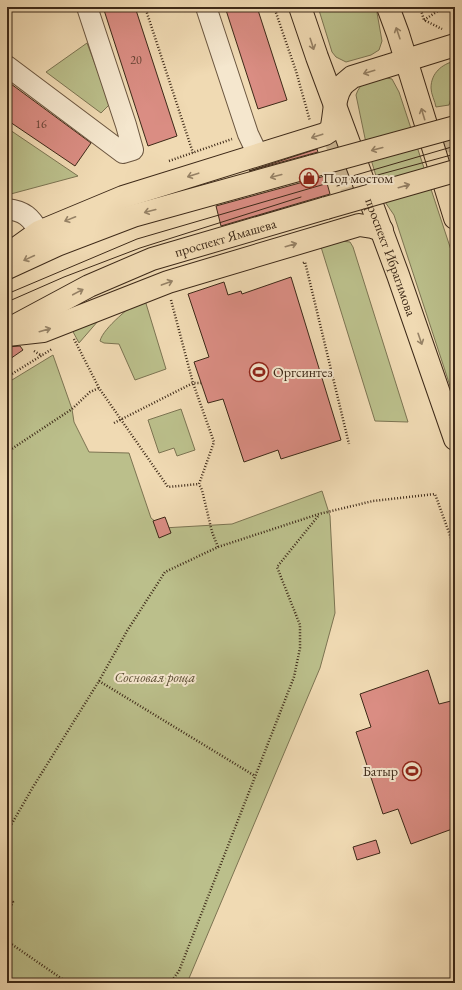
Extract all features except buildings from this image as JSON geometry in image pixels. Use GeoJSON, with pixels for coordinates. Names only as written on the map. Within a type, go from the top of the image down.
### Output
{"type":"FeatureCollection","features":[{"type":"Feature","properties":{"kind":"main road","name":"проспект Ибрагимова"},"geometry":{"type":"LineString","coordinates":[[300,7],[316,57],[382,230],[455,439]]}},
{"type":"Feature","properties":{"kind":"main road"},"geometry":{"type":"LineString","coordinates":[[388,7],[455,218]]}},
{"type":"Feature","properties":{"kind":"main road"},"geometry":{"type":"LineString","coordinates":[[7,255],[39,232],[123,197],[325,134],[331,130],[337,95],[342,86],[352,77],[406,60],[449,38]]}},
{"type":"Feature","properties":{"kind":"main road"},"geometry":{"type":"LineString","coordinates":[[7,268],[57,244],[134,216],[455,127]]}},
{"type":"Feature","properties":{"kind":"main road","name":"проспект Ямашева"},"geometry":{"type":"LineString","coordinates":[[7,330],[89,286],[152,259],[455,171]]}},
{"type":"Feature","properties":{"kind":"main road"},"geometry":{"type":"LineString","coordinates":[[7,335],[44,331],[168,282],[358,225],[382,230]]}},
{"type":"Feature","properties":{"kind":"lane"},"geometry":{"type":"LineString","coordinates":[[7,66],[123,153],[133,150],[87,7]]}},
{"type":"Feature","properties":{"kind":"lane"},"geometry":{"type":"LineString","coordinates":[[206,7],[248,134],[258,156]]}},
{"type":"Feature","properties":{"kind":"lane"},"geometry":{"type":"LineString","coordinates":[[7,209],[14,210],[28,216],[33,220],[39,232]]}},
{"type":"Feature","properties":{"kind":"path"},"geometry":{"type":"LineString","coordinates":[[145,7],[193,153]]}},
{"type":"Feature","properties":{"kind":"path"},"geometry":{"type":"LineString","coordinates":[[274,7],[296,71],[311,123]]}},
{"type":"Feature","properties":{"kind":"path"},"geometry":{"type":"LineString","coordinates":[[420,7],[424,20],[449,38]]}},
{"type":"Feature","properties":{"kind":"path"},"geometry":{"type":"LineString","coordinates":[[424,20],[444,7]]}},
{"type":"Feature","properties":{"kind":"path"},"geometry":{"type":"LineString","coordinates":[[298,264],[306,262],[349,444]]}},
{"type":"Feature","properties":{"kind":"path"},"geometry":{"type":"LineString","coordinates":[[170,297],[193,384],[214,442],[199,484],[202,490],[212,532],[218,547]]}},
{"type":"Feature","properties":{"kind":"path"},"geometry":{"type":"LineString","coordinates":[[74,338],[99,388],[168,487],[199,484]]}},
{"type":"Feature","properties":{"kind":"path"},"geometry":{"type":"LineString","coordinates":[[114,423],[193,384],[201,383]]}},
{"type":"Feature","properties":{"kind":"path"},"geometry":{"type":"LineString","coordinates":[[7,452],[72,409],[90,392],[99,388]]}},
{"type":"Feature","properties":{"kind":"path"},"geometry":{"type":"LineString","coordinates":[[7,832],[32,787],[99,681],[127,631],[165,572],[218,547],[319,514],[373,501],[435,494],[455,549]]}},
{"type":"Feature","properties":{"kind":"path"},"geometry":{"type":"LineString","coordinates":[[170,983],[179,971],[294,678],[300,648],[300,625],[277,567],[319,514]]}},
{"type":"Feature","properties":{"kind":"path"},"geometry":{"type":"LineString","coordinates":[[99,681],[256,776]]}},
{"type":"Feature","properties":{"kind":"path"},"geometry":{"type":"LineString","coordinates":[[7,899],[13,902],[7,914]]}},
{"type":"Feature","properties":{"kind":"path"},"geometry":{"type":"LineString","coordinates":[[7,941],[68,983]]}},
{"type":"Feature","properties":{"kind":"green space"},"geometry":{"type":"Polygon","coordinates":[[[318,7],[376,7],[382,41],[379,50],[371,55],[346,62],[336,57],[332,52],[318,7]]]}},
{"type":"Feature","properties":{"kind":"green space"},"geometry":{"type":"Polygon","coordinates":[[[87,43],[110,104],[101,113],[46,72],[87,43]]]}},
{"type":"Feature","properties":{"kind":"green space"},"geometry":{"type":"Polygon","coordinates":[[[455,61],[455,93],[452,95],[449,105],[436,107],[431,90],[433,78],[438,70],[446,64],[455,61]]]}},
{"type":"Feature","properties":{"kind":"green space"},"geometry":{"type":"Polygon","coordinates":[[[382,77],[392,79],[399,92],[455,262],[455,401],[394,215],[383,199],[366,143],[356,95],[360,87],[369,81],[382,77]]]}},
{"type":"Feature","properties":{"kind":"green space"},"geometry":{"type":"Polygon","coordinates":[[[7,128],[78,176],[7,195],[7,128]]]}},
{"type":"Feature","properties":{"kind":"green space"},"geometry":{"type":"Polygon","coordinates":[[[341,241],[350,242],[353,247],[408,422],[375,421],[321,247],[341,241]]]}},
{"type":"Feature","properties":{"kind":"green space"},"geometry":{"type":"Polygon","coordinates":[[[144,297],[166,369],[135,380],[119,344],[104,343],[100,341],[112,323],[144,297]]]}},
{"type":"Feature","properties":{"kind":"green space"},"geometry":{"type":"Polygon","coordinates":[[[105,313],[79,343],[71,328],[105,313]]]}},
{"type":"Feature","properties":{"kind":"green space","name":"Сосновая роща"},"geometry":{"type":"Polygon","coordinates":[[[53,355],[72,409],[74,422],[89,452],[129,453],[151,518],[163,528],[232,524],[322,491],[330,516],[335,613],[320,668],[187,983],[7,983],[7,383],[53,355]]]}},
{"type":"Feature","properties":{"kind":"green space"},"geometry":{"type":"Polygon","coordinates":[[[181,409],[195,450],[177,456],[174,448],[159,453],[148,420],[181,409]]]}},
{"type":"Feature","properties":{"kind":"tunnel"},"geometry":{"type":"LineString","coordinates":[[331,130],[357,208],[354,213]]}},
{"type":"Feature","properties":{"kind":"tunnel"},"geometry":{"type":"LineString","coordinates":[[433,146],[455,140]]}},
{"type":"Feature","properties":{"kind":"tram line"},"geometry":{"type":"LineString","coordinates":[[7,294],[137,239],[455,146]]}},
{"type":"Feature","properties":{"kind":"tram line"},"geometry":{"type":"LineString","coordinates":[[337,186],[455,154]]}},
{"type":"Feature","properties":{"kind":"tram line"},"geometry":{"type":"LineString","coordinates":[[7,302],[64,277],[140,248],[301,197]]}},
{"type":"Feature","properties":{"kind":"place","name":"Под мостом"},"geometry":{"type":"Point","coordinates":[309,178]}},
{"type":"Feature","properties":{"kind":"place","name":"Оргсинтез"},"geometry":{"type":"Point","coordinates":[259,372]}},
{"type":"Feature","properties":{"kind":"place","name":"Батыр"},"geometry":{"type":"Point","coordinates":[412,771]}}]}
